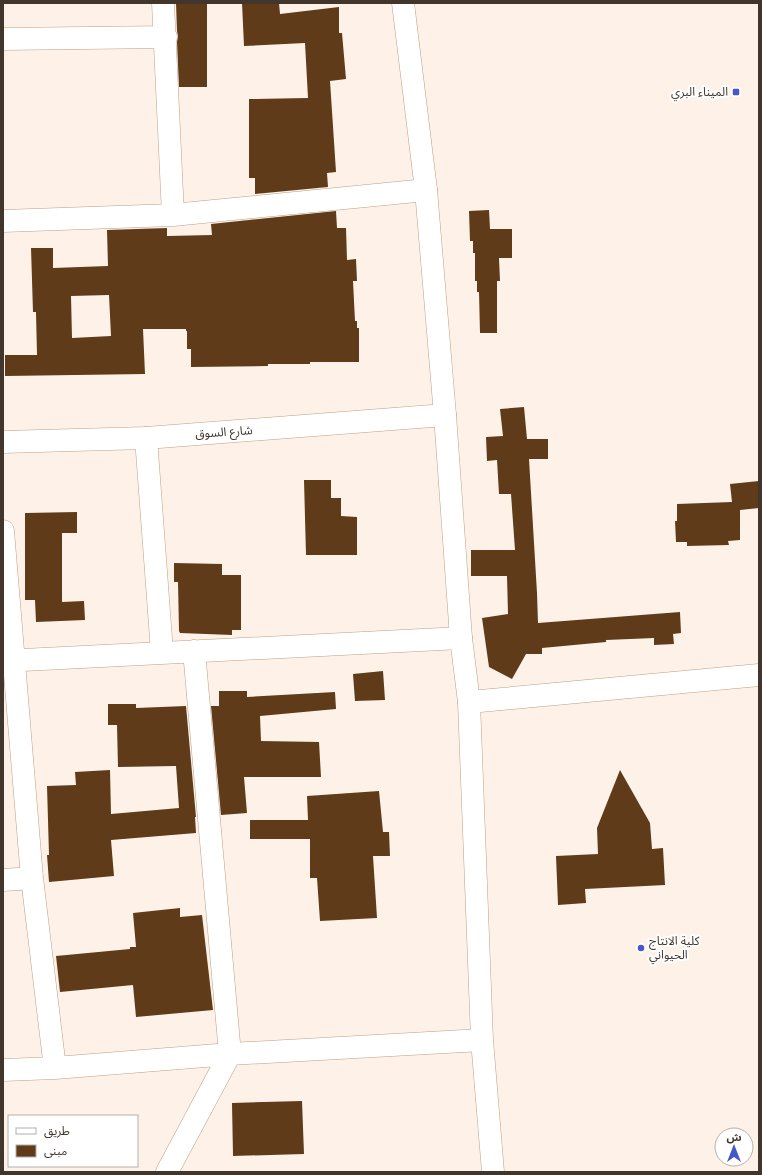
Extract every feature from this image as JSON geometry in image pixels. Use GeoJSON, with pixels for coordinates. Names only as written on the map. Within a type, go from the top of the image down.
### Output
{"type":"FeatureCollection","features":[{"type":"Feature","properties":{"kind":"street"},"geometry":{"type":"LineString","coordinates":[[163,3],[166,37],[173,215]]}},
{"type":"Feature","properties":{"kind":"street"},"geometry":{"type":"LineString","coordinates":[[403,3],[426,190],[445,415],[461,638],[469,702],[482,1040],[493,1172]]}},
{"type":"Feature","properties":{"kind":"street"},"geometry":{"type":"LineString","coordinates":[[3,39],[166,37]]}},
{"type":"Feature","properties":{"kind":"street"},"geometry":{"type":"LineString","coordinates":[[3,221],[173,215],[426,190]]}},
{"type":"Feature","properties":{"kind":"street","name":"شارع السوق"},"geometry":{"type":"LineString","coordinates":[[3,442],[146,438],[445,415]]}},
{"type":"Feature","properties":{"kind":"street"},"geometry":{"type":"LineString","coordinates":[[146,438],[162,652]]}},
{"type":"Feature","properties":{"kind":"street"},"geometry":{"type":"LineString","coordinates":[[3,530],[9,660],[32,878],[55,1068]]}},
{"type":"Feature","properties":{"kind":"street"},"geometry":{"type":"LineString","coordinates":[[9,660],[461,638]]}},
{"type":"Feature","properties":{"kind":"street"},"geometry":{"type":"LineString","coordinates":[[167,1172],[230,1054],[194,651]]}},
{"type":"Feature","properties":{"kind":"street"},"geometry":{"type":"LineString","coordinates":[[469,702],[759,675]]}},
{"type":"Feature","properties":{"kind":"street"},"geometry":{"type":"LineString","coordinates":[[3,880],[32,878]]}},
{"type":"Feature","properties":{"kind":"street"},"geometry":{"type":"LineString","coordinates":[[3,1070],[55,1068],[230,1054],[482,1040]]}},
{"type":"Feature","properties":{"kind":"building"},"geometry":{"type":"Polygon","coordinates":[[[176,3],[207,3],[207,87],[179,87],[176,3]]]}},
{"type":"Feature","properties":{"kind":"building"},"geometry":{"type":"Polygon","coordinates":[[[242,3],[279,3],[280,14],[339,7],[339,33],[342,33],[346,79],[330,81],[336,172],[327,173],[328,187],[255,194],[255,178],[249,178],[249,99],[308,98],[305,43],[244,46],[242,3]]]}},
{"type":"Feature","properties":{"kind":"building"},"geometry":{"type":"Polygon","coordinates":[[[489,210],[490,229],[512,229],[512,258],[499,258],[500,281],[497,281],[497,333],[480,333],[479,292],[477,292],[477,281],[475,281],[475,253],[473,253],[473,241],[470,241],[469,211],[489,210]]]}},
{"type":"Feature","properties":{"kind":"building"},"geometry":{"type":"Polygon","coordinates":[[[336,211],[337,228],[346,228],[347,260],[356,259],[357,281],[353,281],[355,321],[357,321],[357,328],[359,328],[359,362],[310,362],[310,364],[268,364],[268,366],[191,367],[191,349],[187,349],[186,329],[143,329],[145,374],[5,376],[5,355],[37,355],[36,312],[33,312],[31,248],[53,248],[53,268],[108,266],[107,230],[167,228],[167,236],[212,235],[211,224],[336,211]],[[109,295],[71,296],[72,338],[111,336],[109,295]]]}},
{"type":"Feature","properties":{"kind":"building"},"geometry":{"type":"Polygon","coordinates":[[[524,407],[527,439],[548,439],[548,459],[529,459],[538,623],[680,612],[681,633],[673,634],[674,644],[654,645],[654,638],[606,640],[606,642],[542,648],[542,654],[526,654],[512,679],[489,667],[482,618],[508,614],[507,576],[471,576],[471,550],[515,550],[511,494],[499,494],[497,460],[487,461],[486,437],[503,436],[500,409],[524,407]]]}},
{"type":"Feature","properties":{"kind":"building"},"geometry":{"type":"Polygon","coordinates":[[[304,480],[331,480],[331,498],[341,498],[341,516],[357,517],[357,555],[306,555],[304,480]]]}},
{"type":"Feature","properties":{"kind":"building"},"geometry":{"type":"Polygon","coordinates":[[[759,481],[759,508],[740,510],[740,540],[728,541],[729,545],[687,546],[687,542],[676,542],[675,521],[677,521],[677,504],[732,502],[730,484],[759,481]]]}},
{"type":"Feature","properties":{"kind":"building"},"geometry":{"type":"Polygon","coordinates":[[[77,512],[77,533],[62,533],[62,602],[84,601],[85,620],[36,622],[35,600],[25,600],[25,513],[77,512]]]}},
{"type":"Feature","properties":{"kind":"building"},"geometry":{"type":"Polygon","coordinates":[[[174,563],[222,564],[222,575],[241,575],[241,630],[232,630],[232,635],[180,633],[178,582],[174,582],[174,563]]]}},
{"type":"Feature","properties":{"kind":"building"},"geometry":{"type":"Polygon","coordinates":[[[383,671],[385,700],[355,701],[353,674],[383,671]]]}},
{"type":"Feature","properties":{"kind":"building"},"geometry":{"type":"Polygon","coordinates":[[[219,691],[247,691],[247,697],[335,692],[336,709],[260,716],[261,741],[319,742],[321,777],[244,777],[247,813],[221,815],[211,706],[219,706],[219,691]]]}},
{"type":"Feature","properties":{"kind":"building"},"geometry":{"type":"Polygon","coordinates":[[[108,704],[136,704],[136,708],[186,706],[196,817],[196,833],[111,840],[114,876],[49,882],[47,855],[49,855],[47,786],[76,785],[75,772],[110,770],[111,814],[179,808],[176,766],[118,767],[117,725],[108,725],[108,704]]]}},
{"type":"Feature","properties":{"kind":"building"},"geometry":{"type":"Polygon","coordinates":[[[620,770],[650,823],[652,849],[663,848],[665,885],[585,889],[586,903],[558,905],[556,856],[598,854],[597,828],[620,770]]]}},
{"type":"Feature","properties":{"kind":"building"},"geometry":{"type":"Polygon","coordinates":[[[379,791],[383,832],[389,832],[390,856],[373,856],[377,918],[320,921],[317,878],[310,878],[310,839],[250,839],[250,820],[308,820],[307,796],[379,791]]]}},
{"type":"Feature","properties":{"kind":"building"},"geometry":{"type":"Polygon","coordinates":[[[180,908],[180,917],[202,915],[213,1010],[136,1017],[133,985],[60,992],[56,956],[130,949],[130,947],[136,947],[133,913],[180,908]]]}},
{"type":"Feature","properties":{"kind":"building"},"geometry":{"type":"Polygon","coordinates":[[[302,1101],[304,1154],[233,1156],[232,1103],[302,1101]]]}},
{"type":"Feature","properties":{"kind":"place","name":"الميناء البري"},"geometry":{"type":"Point","coordinates":[736,92]}},
{"type":"Feature","properties":{"kind":"place","name":"كلية الانتاج الحيواني"},"geometry":{"type":"Point","coordinates":[641,948]}}]}
